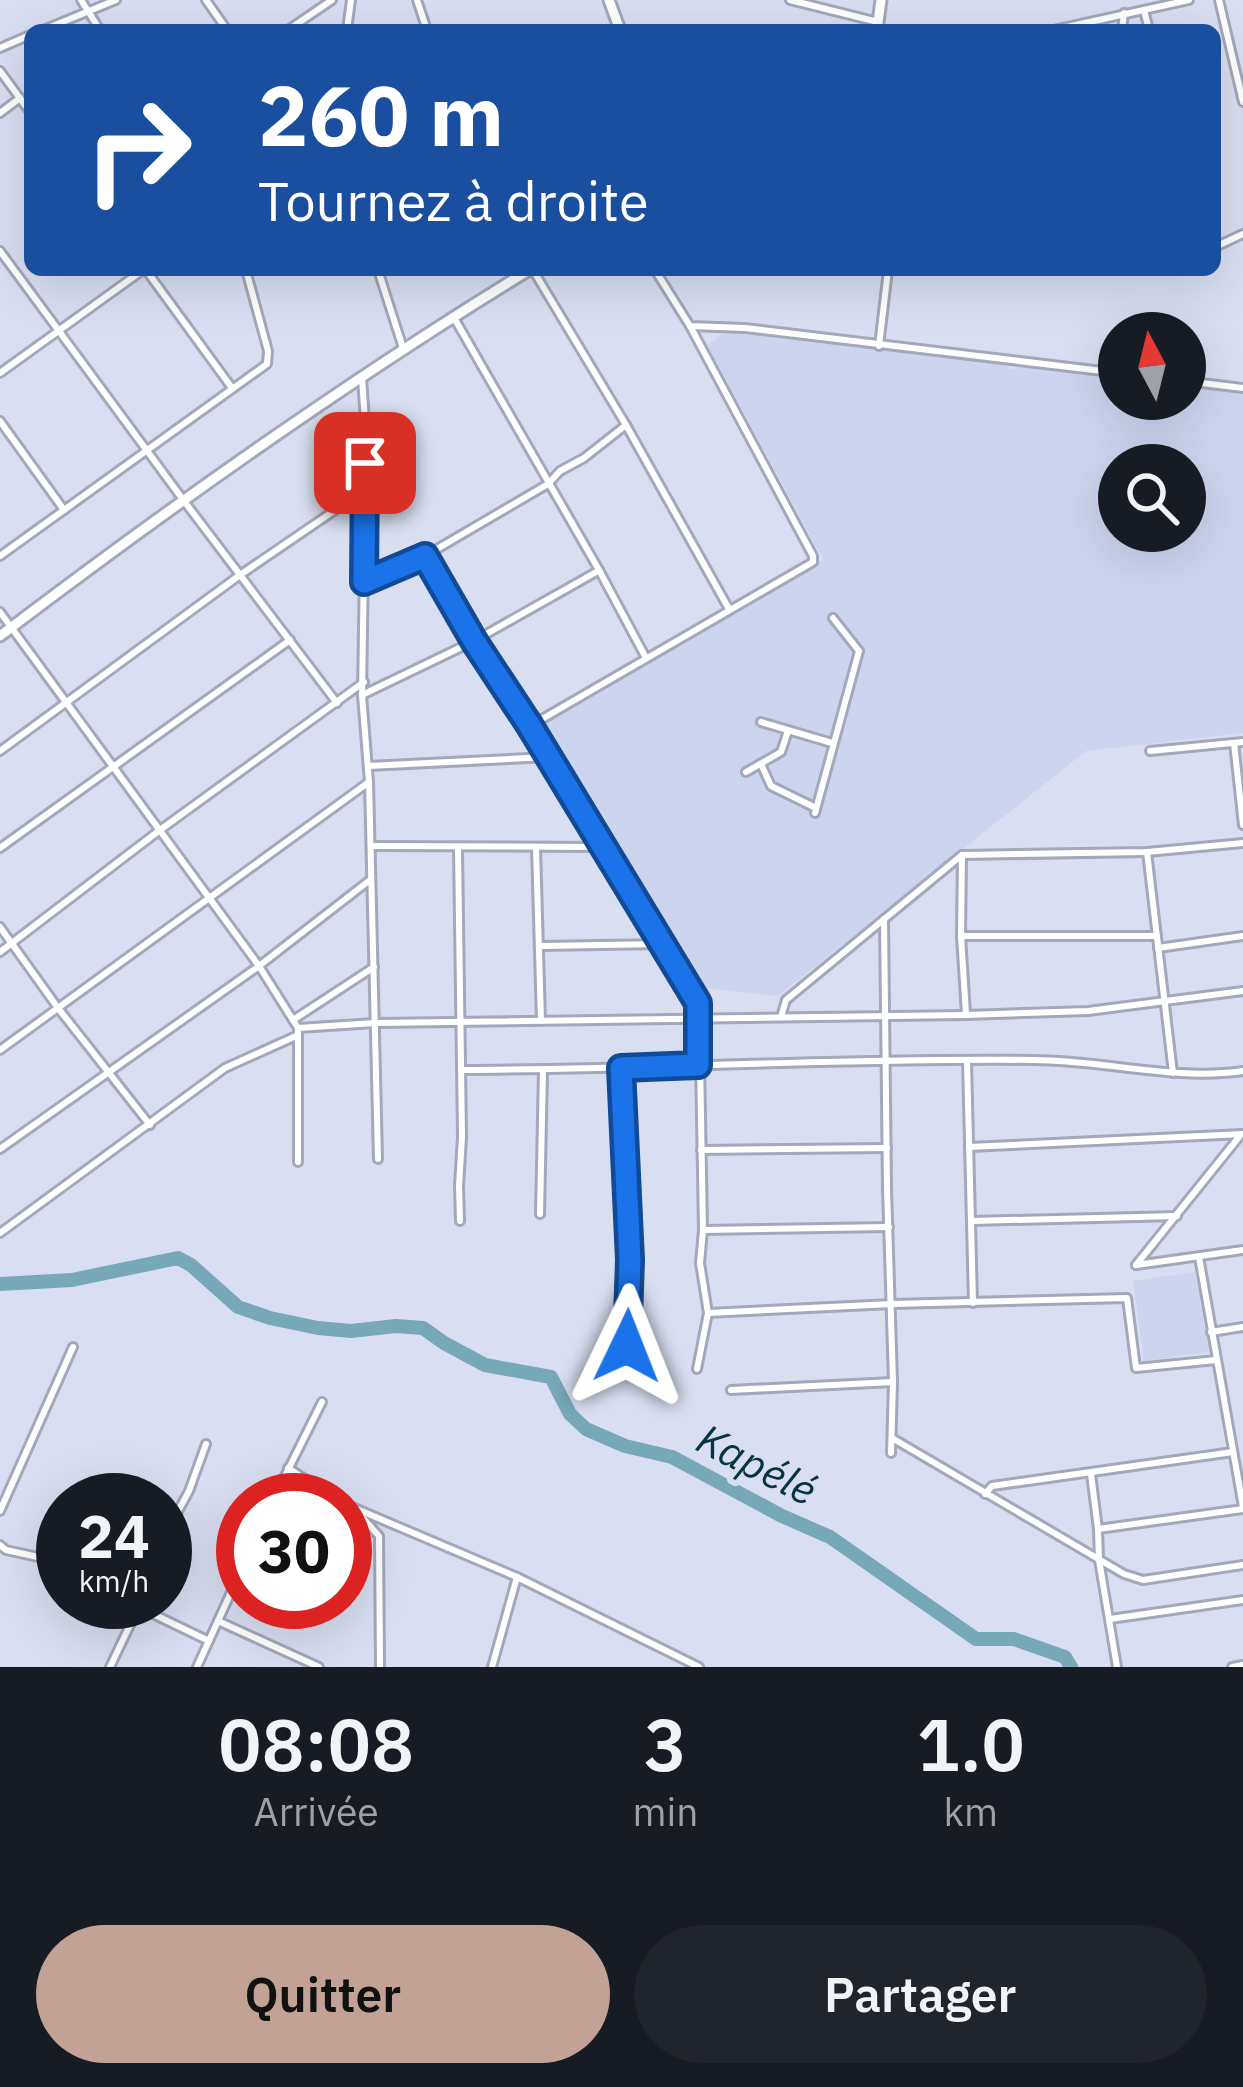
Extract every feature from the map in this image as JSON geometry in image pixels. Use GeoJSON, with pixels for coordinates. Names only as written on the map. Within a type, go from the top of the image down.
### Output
{"type":"FeatureCollection","features":[{"type":"Feature","properties":{"kind":"street"},"geometry":{"type":"LineString","coordinates":[[81,0],[96,24]]}},
{"type":"Feature","properties":{"kind":"street"},"geometry":{"type":"LineString","coordinates":[[58,24],[116,0]]}},
{"type":"Feature","properties":{"kind":"street"},"geometry":{"type":"LineString","coordinates":[[297,24],[332,0]]}},
{"type":"Feature","properties":{"kind":"street"},"geometry":{"type":"LineString","coordinates":[[790,0],[871,24]]}},
{"type":"Feature","properties":{"kind":"street"},"geometry":{"type":"LineString","coordinates":[[1133,0],[1146,24]]}},
{"type":"Feature","properties":{"kind":"street"},"geometry":{"type":"LineString","coordinates":[[1080,24],[1189,0]]}},
{"type":"Feature","properties":{"kind":"street"},"geometry":{"type":"LineString","coordinates":[[1219,0],[1243,102]]}},
{"type":"Feature","properties":{"kind":"street"},"geometry":{"type":"LineString","coordinates":[[1123,24],[1124,14]]}},
{"type":"Feature","properties":{"kind":"street"},"geometry":{"type":"LineString","coordinates":[[0,71],[24,104]]}},
{"type":"Feature","properties":{"kind":"street"},"geometry":{"type":"LineString","coordinates":[[0,112],[20,98]]}},
{"type":"Feature","properties":{"kind":"street"},"geometry":{"type":"LineString","coordinates":[[0,250],[337,703]]}},
{"type":"Feature","properties":{"kind":"street"},"geometry":{"type":"LineString","coordinates":[[0,373],[136,276]]}},
{"type":"Feature","properties":{"kind":"street"},"geometry":{"type":"LineString","coordinates":[[148,276],[232,388]]}},
{"type":"Feature","properties":{"kind":"street"},"geometry":{"type":"LineString","coordinates":[[0,556],[260,370],[269,358],[248,276]]}},
{"type":"Feature","properties":{"kind":"street"},"geometry":{"type":"LineString","coordinates":[[379,276],[403,348]]}},
{"type":"Feature","properties":{"kind":"street"},"geometry":{"type":"LineString","coordinates":[[0,636],[362,374],[521,276]]}},
{"type":"Feature","properties":{"kind":"street"},"geometry":{"type":"LineString","coordinates":[[535,276],[626,425],[728,609]]}},
{"type":"Feature","properties":{"kind":"street"},"geometry":{"type":"LineString","coordinates":[[530,726],[813,559],[660,276]]}},
{"type":"Feature","properties":{"kind":"street"},"geometry":{"type":"LineString","coordinates":[[879,346],[887,276]]}},
{"type":"Feature","properties":{"kind":"street"},"geometry":{"type":"LineString","coordinates":[[453,316],[646,658]]}},
{"type":"Feature","properties":{"kind":"street"},"geometry":{"type":"LineString","coordinates":[[690,326],[745,328],[1098,372]]}},
{"type":"Feature","properties":{"kind":"street"},"geometry":{"type":"LineString","coordinates":[[362,374],[366,435],[362,694],[369,782],[379,1159]]}},
{"type":"Feature","properties":{"kind":"street"},"geometry":{"type":"LineString","coordinates":[[1206,384],[1243,388]]}},
{"type":"Feature","properties":{"kind":"street"},"geometry":{"type":"LineString","coordinates":[[0,421],[64,509]]}},
{"type":"Feature","properties":{"kind":"street"},"geometry":{"type":"LineString","coordinates":[[364,582],[425,556],[548,484],[626,425]]}},
{"type":"Feature","properties":{"kind":"street"},"geometry":{"type":"LineString","coordinates":[[0,751],[240,575],[364,491]]}},
{"type":"Feature","properties":{"kind":"street"},"geometry":{"type":"LineString","coordinates":[[425,556],[698,1003],[704,1230],[700,1263],[708,1313],[697,1369]]}},
{"type":"Feature","properties":{"kind":"street"},"geometry":{"type":"LineString","coordinates":[[362,694],[474,641],[598,570]]}},
{"type":"Feature","properties":{"kind":"street"},"geometry":{"type":"LineString","coordinates":[[0,612],[259,966],[296,1028],[298,1162]]}},
{"type":"Feature","properties":{"kind":"street"},"geometry":{"type":"LineString","coordinates":[[761,764],[771,787],[816,811],[859,651],[833,618]]}},
{"type":"Feature","properties":{"kind":"street"},"geometry":{"type":"LineString","coordinates":[[0,848],[290,640]]}},
{"type":"Feature","properties":{"kind":"street"},"geometry":{"type":"LineString","coordinates":[[0,952],[364,682]]}},
{"type":"Feature","properties":{"kind":"street"},"geometry":{"type":"LineString","coordinates":[[761,722],[834,743]]}},
{"type":"Feature","properties":{"kind":"street"},"geometry":{"type":"LineString","coordinates":[[746,772],[782,752],[788,730]]}},
{"type":"Feature","properties":{"kind":"street"},"geometry":{"type":"LineString","coordinates":[[1150,751],[1239,742],[1243,825]]}},
{"type":"Feature","properties":{"kind":"street"},"geometry":{"type":"LineString","coordinates":[[368,766],[548,757]]}},
{"type":"Feature","properties":{"kind":"street"},"geometry":{"type":"LineString","coordinates":[[0,1050],[369,782]]}},
{"type":"Feature","properties":{"kind":"street"},"geometry":{"type":"LineString","coordinates":[[782,1017],[787,1000],[962,855],[1147,852],[1243,843]]}},
{"type":"Feature","properties":{"kind":"street"},"geometry":{"type":"LineString","coordinates":[[371,845],[602,847]]}},
{"type":"Feature","properties":{"kind":"street"},"geometry":{"type":"LineString","coordinates":[[536,847],[541,1021]]}},
{"type":"Feature","properties":{"kind":"street"},"geometry":{"type":"LineString","coordinates":[[458,848],[460,1221]]}},
{"type":"Feature","properties":{"kind":"street"},"geometry":{"type":"LineString","coordinates":[[1147,852],[1173,1072]]}},
{"type":"Feature","properties":{"kind":"street"},"geometry":{"type":"LineString","coordinates":[[962,855],[966,1015]]}},
{"type":"Feature","properties":{"kind":"street"},"geometry":{"type":"LineString","coordinates":[[0,1149],[259,966],[370,880]]}},
{"type":"Feature","properties":{"kind":"street"},"geometry":{"type":"LineString","coordinates":[[884,920],[891,1454]]}},
{"type":"Feature","properties":{"kind":"street"},"geometry":{"type":"LineString","coordinates":[[0,927],[150,1125]]}},
{"type":"Feature","properties":{"kind":"street"},"geometry":{"type":"LineString","coordinates":[[962,936],[1157,936]]}},
{"type":"Feature","properties":{"kind":"street"},"geometry":{"type":"LineString","coordinates":[[1158,949],[1243,936]]}},
{"type":"Feature","properties":{"kind":"street"},"geometry":{"type":"LineString","coordinates":[[540,946],[664,944]]}},
{"type":"Feature","properties":{"kind":"street"},"geometry":{"type":"LineString","coordinates":[[0,1232],[225,1068],[296,1028],[374,967]]}},
{"type":"Feature","properties":{"kind":"street"},"geometry":{"type":"LineString","coordinates":[[296,1028],[1088,1011],[1243,991]]}},
{"type":"Feature","properties":{"kind":"street"},"geometry":{"type":"LineString","coordinates":[[461,1070],[1039,1060],[1173,1072],[1243,1071]]}},
{"type":"Feature","properties":{"kind":"street"},"geometry":{"type":"LineString","coordinates":[[967,1061],[973,1303]]}},
{"type":"Feature","properties":{"kind":"street"},"geometry":{"type":"LineString","coordinates":[[621,1068],[630,1260],[627,1346]]}},
{"type":"Feature","properties":{"kind":"street"},"geometry":{"type":"LineString","coordinates":[[540,1214],[543,1070]]}},
{"type":"Feature","properties":{"kind":"street"},"geometry":{"type":"LineString","coordinates":[[969,1147],[1242,1134]]}},
{"type":"Feature","properties":{"kind":"street"},"geometry":{"type":"LineString","coordinates":[[1242,1134],[1136,1265],[1243,1250]]}},
{"type":"Feature","properties":{"kind":"street"},"geometry":{"type":"LineString","coordinates":[[701,1150],[887,1148]]}},
{"type":"Feature","properties":{"kind":"street"},"geometry":{"type":"LineString","coordinates":[[971,1221],[1177,1216]]}},
{"type":"Feature","properties":{"kind":"street"},"geometry":{"type":"LineString","coordinates":[[704,1230],[889,1227]]}},
{"type":"Feature","properties":{"kind":"street"},"geometry":{"type":"LineString","coordinates":[[1098,1529],[1243,1508],[1199,1257]]}},
{"type":"Feature","properties":{"kind":"street"},"geometry":{"type":"LineString","coordinates":[[708,1313],[1127,1298],[1136,1368],[1216,1360]]}},
{"type":"Feature","properties":{"kind":"street"},"geometry":{"type":"LineString","coordinates":[[1211,1332],[1243,1327]]}},
{"type":"Feature","properties":{"kind":"street"},"geometry":{"type":"LineString","coordinates":[[0,1510],[73,1347]]}},
{"type":"Feature","properties":{"kind":"street"},"geometry":{"type":"LineString","coordinates":[[731,1390],[893,1382]]}},
{"type":"Feature","properties":{"kind":"street"},"geometry":{"type":"LineString","coordinates":[[286,1473],[322,1402]]}},
{"type":"Feature","properties":{"kind":"street"},"geometry":{"type":"LineString","coordinates":[[892,1438],[1124,1574],[1143,1580],[1243,1565]]}},
{"type":"Feature","properties":{"kind":"street"},"geometry":{"type":"LineString","coordinates":[[192,1483],[206,1444]]}},
{"type":"Feature","properties":{"kind":"street"},"geometry":{"type":"LineString","coordinates":[[985,1494],[992,1486],[1233,1452]]}},
{"type":"Feature","properties":{"kind":"street"},"geometry":{"type":"LineString","coordinates":[[288,1468],[296,1473]]}},
{"type":"Feature","properties":{"kind":"street"},"geometry":{"type":"LineString","coordinates":[[1091,1474],[1117,1667]]}},
{"type":"Feature","properties":{"kind":"street"},"geometry":{"type":"LineString","coordinates":[[372,1517],[517,1577],[699,1667]]}},
{"type":"Feature","properties":{"kind":"street"},"geometry":{"type":"LineString","coordinates":[[372,1528],[379,1535],[380,1667]]}},
{"type":"Feature","properties":{"kind":"street"},"geometry":{"type":"LineString","coordinates":[[0,1545],[36,1557]]}},
{"type":"Feature","properties":{"kind":"street"},"geometry":{"type":"LineString","coordinates":[[492,1667],[517,1577]]}},
{"type":"Feature","properties":{"kind":"street"},"geometry":{"type":"LineString","coordinates":[[1109,1619],[1243,1600]]}},
{"type":"Feature","properties":{"kind":"street"},"geometry":{"type":"LineString","coordinates":[[197,1667],[216,1625]]}},
{"type":"Feature","properties":{"kind":"street"},"geometry":{"type":"LineString","coordinates":[[110,1667],[128,1629]]}},
{"type":"Feature","properties":{"kind":"street"},"geometry":{"type":"LineString","coordinates":[[186,1629],[209,1641]]}},
{"type":"Feature","properties":{"kind":"street"},"geometry":{"type":"LineString","coordinates":[[236,1629],[319,1667]]}},
{"type":"Feature","properties":{"kind":"street"},"geometry":{"type":"LineString","coordinates":[[1232,1667],[1243,1665]]}},
{"type":"Feature","properties":{"kind":"shaded area"},"geometry":{"type":"Polygon","coordinates":[[[727,331],[1007,362],[1009,369],[1042,367],[1098,374],[1098,420],[1206,420],[1206,387],[1243,391],[1243,733],[1086,751],[778,996],[696,987],[540,725],[823,559],[707,345],[727,331]]]}},
{"type":"Feature","properties":{"kind":"shaded area"},"geometry":{"type":"Polygon","coordinates":[[[1195,1272],[1209,1352],[1144,1361],[1133,1281],[1195,1272]]]}},
{"type":"Feature","properties":{"kind":"waterway","name":"Kapélé"},"geometry":{"type":"LineString","coordinates":[[0,1284],[72,1280],[178,1258],[238,1307],[270,1318],[351,1331],[423,1328],[485,1365],[551,1377],[570,1414],[586,1429],[625,1446],[672,1457],[830,1537],[976,1639],[1014,1639],[1065,1657],[1071,1667]]}},
{"type":"Feature","properties":{"kind":"route"},"geometry":{"type":"LineString","coordinates":[[365,463],[364,582],[425,556],[698,1003],[698,1065],[621,1068],[630,1260],[627,1346]]}}]}
